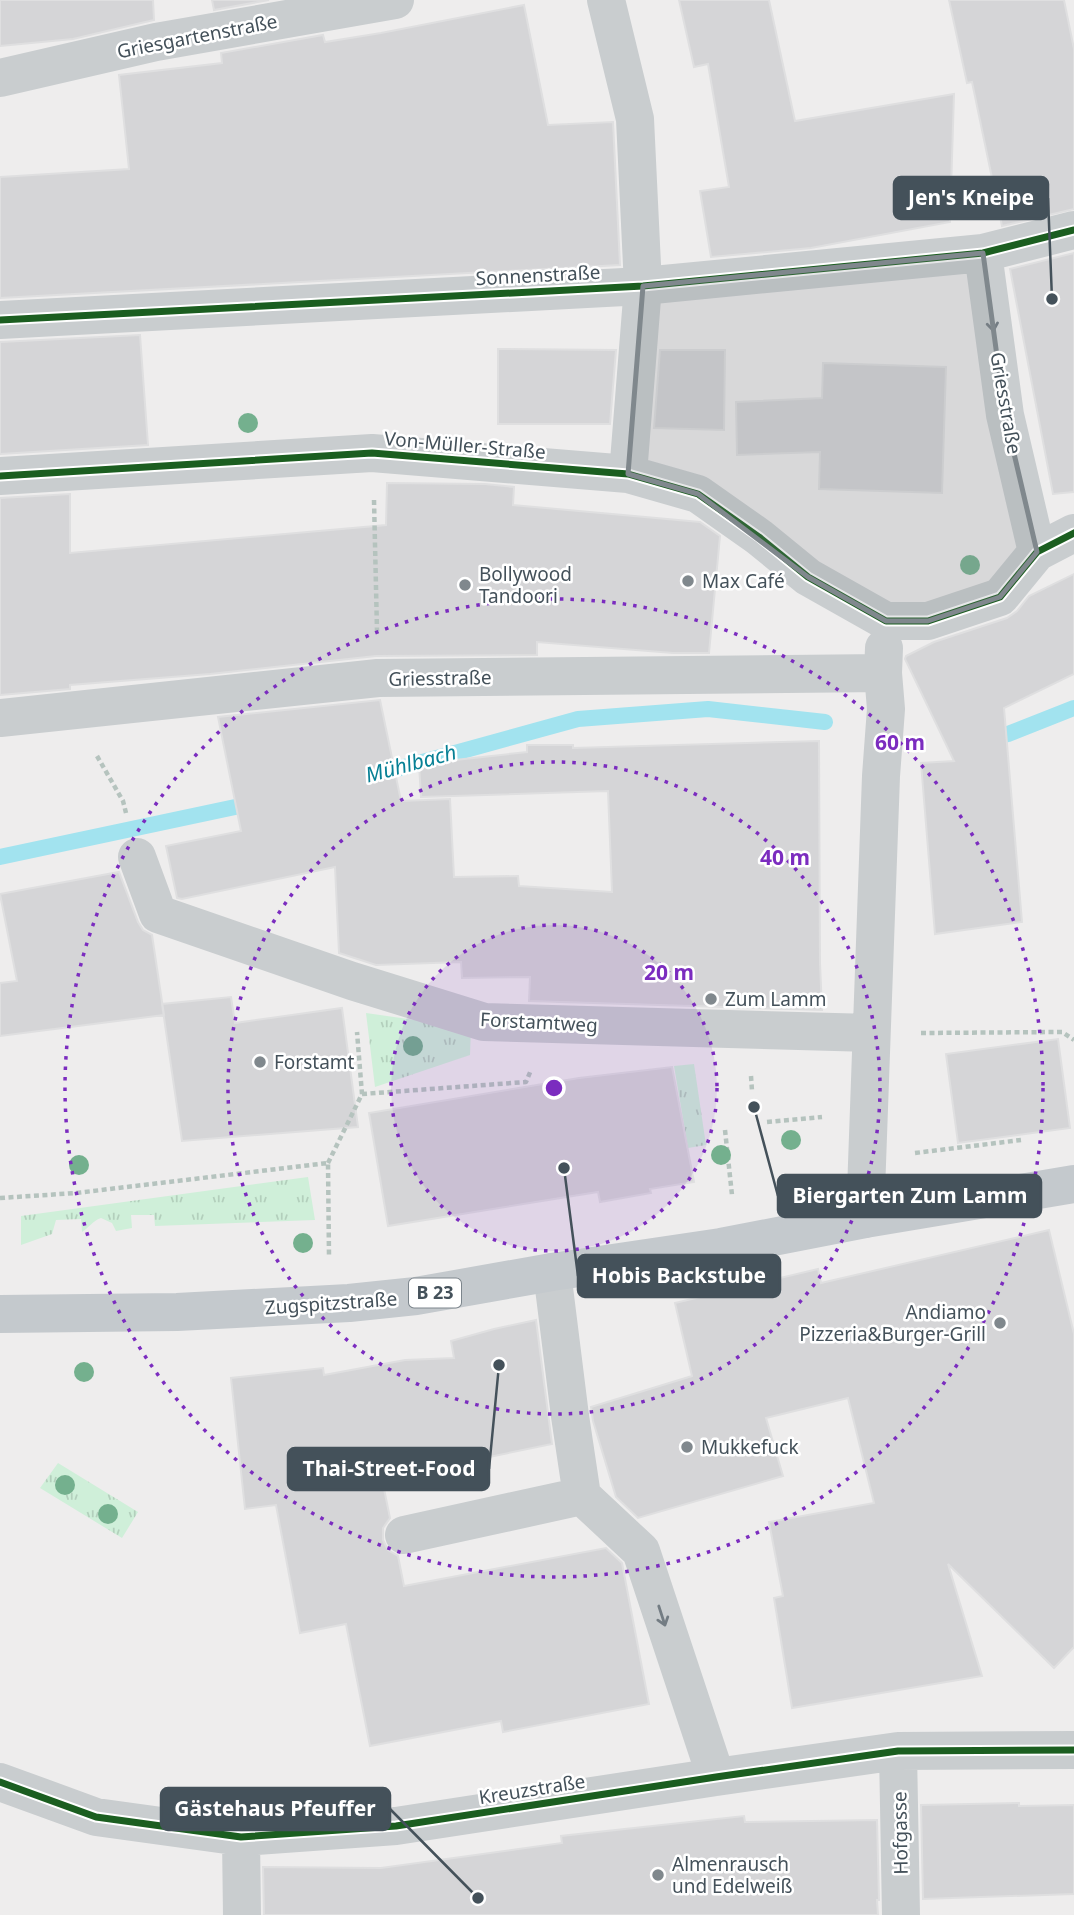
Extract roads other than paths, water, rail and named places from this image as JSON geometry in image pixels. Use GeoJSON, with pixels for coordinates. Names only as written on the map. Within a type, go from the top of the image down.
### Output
{"type":"FeatureCollection","features":[{"type":"Feature","properties":{"kind":"main road","name":"B 23"},"geometry":{"type":"LineString","coordinates":[[865,1219],[1074,1184]]}},
{"type":"Feature","properties":{"kind":"main road","name":"Zugspitzstraße"},"geometry":{"type":"LineString","coordinates":[[0,1314],[177,1312],[330,1304],[416,1296],[737,1244],[865,1219]]}},
{"type":"Feature","properties":{"kind":"street","name":"Griesgartenstraße"},"geometry":{"type":"LineString","coordinates":[[0,78],[156,42],[395,0]]}},
{"type":"Feature","properties":{"kind":"street"},"geometry":{"type":"LineString","coordinates":[[606,0],[635,119],[643,286],[628,474]]}},
{"type":"Feature","properties":{"kind":"street","name":"Sonnenstraße"},"geometry":{"type":"LineString","coordinates":[[0,320],[643,286],[983,253],[1074,230]]}},
{"type":"Feature","properties":{"kind":"street","name":"Griesstraße"},"geometry":{"type":"LineString","coordinates":[[983,253],[1004,415],[1037,552]]}},
{"type":"Feature","properties":{"kind":"street","name":"Von-Müller-Straße"},"geometry":{"type":"LineString","coordinates":[[0,476],[372,453],[628,474],[698,494],[808,577],[886,621]]}},
{"type":"Feature","properties":{"kind":"street"},"geometry":{"type":"LineString","coordinates":[[865,1219],[886,621],[928,621],[1000,597],[1037,552],[1074,533]]}},
{"type":"Feature","properties":{"kind":"street","name":"Griesstraße"},"geometry":{"type":"LineString","coordinates":[[0,718],[378,678],[884,691]]}},
{"type":"Feature","properties":{"kind":"street","name":"Forstamtweg"},"geometry":{"type":"LineString","coordinates":[[137,857],[158,914],[352,981],[484,1022],[871,1033]]}},
{"type":"Feature","properties":{"kind":"street"},"geometry":{"type":"LineString","coordinates":[[552,1272],[582,1496],[641,1551],[716,1777]]}},
{"type":"Feature","properties":{"kind":"street"},"geometry":{"type":"LineString","coordinates":[[404,1535],[582,1496]]}},
{"type":"Feature","properties":{"kind":"street","name":"Kreuzstraße"},"geometry":{"type":"LineString","coordinates":[[0,1782],[96,1817],[241,1837],[396,1826],[898,1751],[1074,1750]]}},
{"type":"Feature","properties":{"kind":"street","name":"Hofgasse"},"geometry":{"type":"LineString","coordinates":[[898,1751],[901,1915]]}},
{"type":"Feature","properties":{"kind":"street"},"geometry":{"type":"LineString","coordinates":[[241,1837],[242,1915]]}},
{"type":"Feature","properties":{"kind":"waterway","name":"Mühlbach"},"geometry":{"type":"LineString","coordinates":[[988,739],[1074,708]]}},
{"type":"Feature","properties":{"kind":"waterway","name":"Mühlbach"},"geometry":{"type":"LineString","coordinates":[[375,775],[578,719],[708,709],[825,722]]}},
{"type":"Feature","properties":{"kind":"waterway","name":"Mühlbach"},"geometry":{"type":"LineString","coordinates":[[0,857],[254,803]]}},
{"type":"Feature","properties":{"kind":"place","name":"Jen's Kneipe"},"geometry":{"type":"Point","coordinates":[1052,299]}},
{"type":"Feature","properties":{"kind":"place","name":"Max Café"},"geometry":{"type":"Point","coordinates":[688,581]}},
{"type":"Feature","properties":{"kind":"place","name":"Bollywood Tandoori"},"geometry":{"type":"Point","coordinates":[465,585]}},
{"type":"Feature","properties":{"kind":"place","name":"Zum Lamm"},"geometry":{"type":"Point","coordinates":[711,999]}},
{"type":"Feature","properties":{"kind":"place","name":"Forstamt"},"geometry":{"type":"Point","coordinates":[260,1062]}},
{"type":"Feature","properties":{"kind":"place","name":"Biergarten Zum Lamm"},"geometry":{"type":"Point","coordinates":[754,1107]}},
{"type":"Feature","properties":{"kind":"place","name":"Hobis Backstube"},"geometry":{"type":"Point","coordinates":[564,1168]}},
{"type":"Feature","properties":{"kind":"place","name":"Andiamo Pizzeria&Burger-Grill"},"geometry":{"type":"Point","coordinates":[1000,1323]}},
{"type":"Feature","properties":{"kind":"place","name":"Thai-Street-Food"},"geometry":{"type":"Point","coordinates":[499,1365]}},
{"type":"Feature","properties":{"kind":"place","name":"Mukkefuck"},"geometry":{"type":"Point","coordinates":[687,1447]}},
{"type":"Feature","properties":{"kind":"place","name":"Almenrausch und Edelweiß"},"geometry":{"type":"Point","coordinates":[658,1875]}},
{"type":"Feature","properties":{"kind":"place","name":"Gästehaus Pfeuffer"},"geometry":{"type":"Point","coordinates":[478,1898]}}]}
